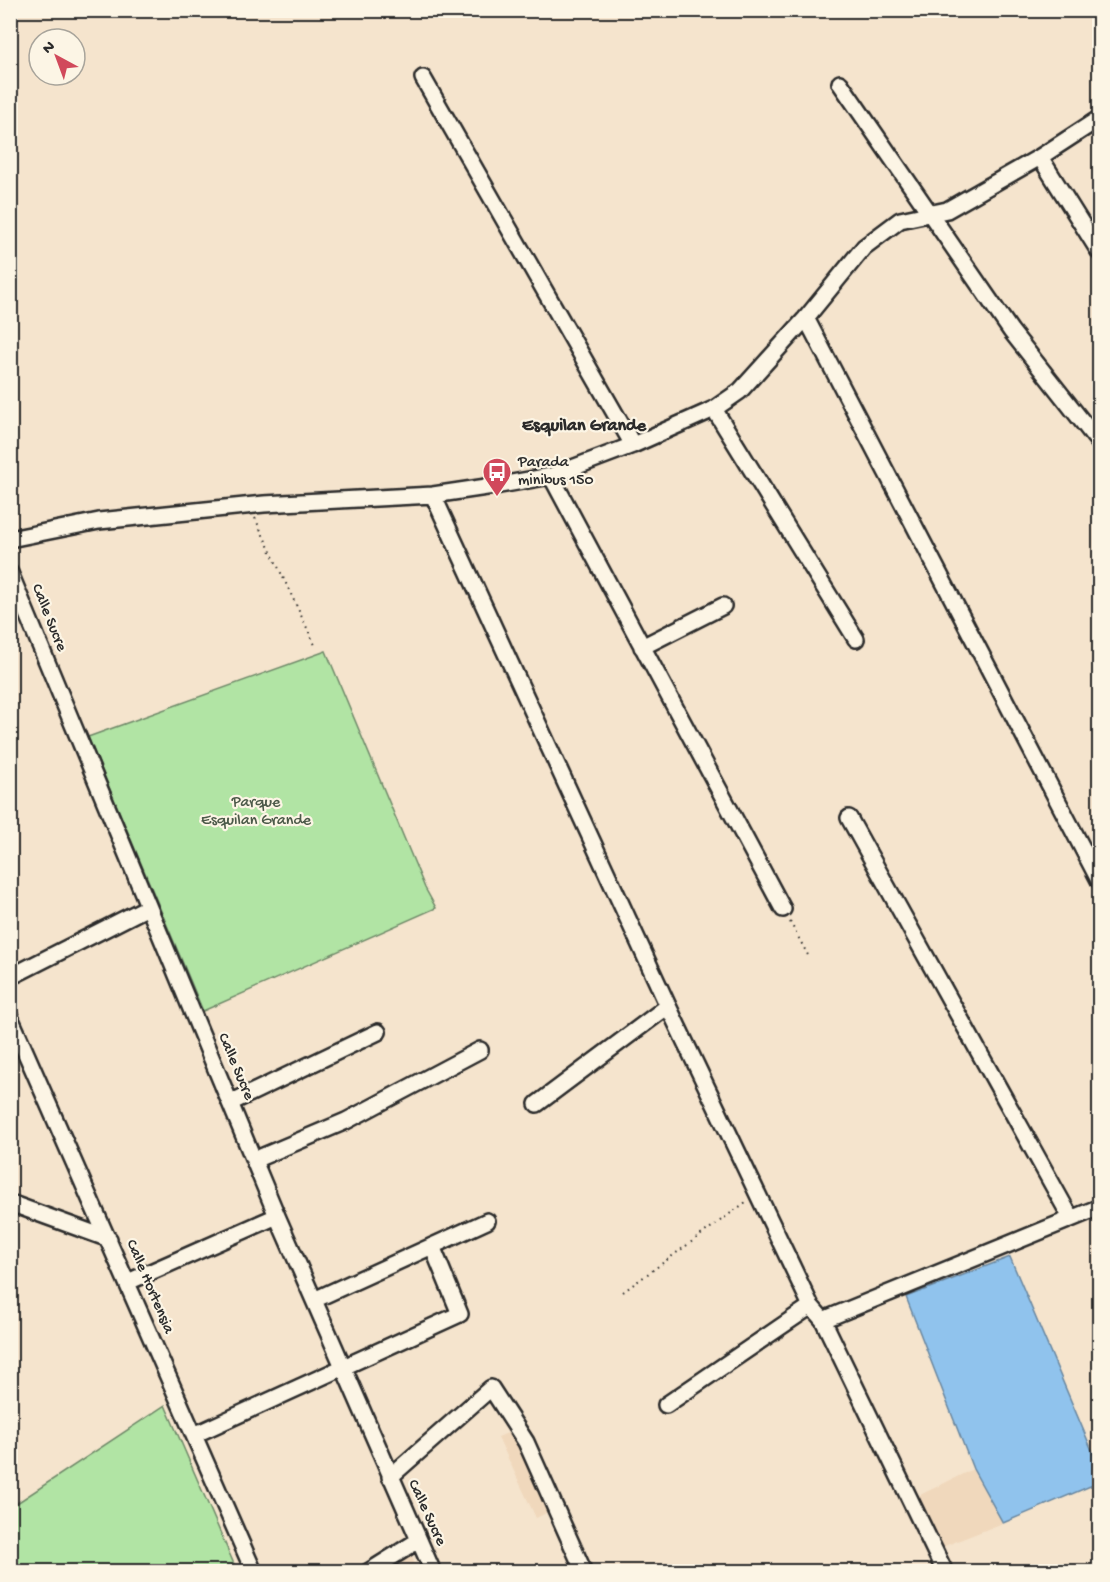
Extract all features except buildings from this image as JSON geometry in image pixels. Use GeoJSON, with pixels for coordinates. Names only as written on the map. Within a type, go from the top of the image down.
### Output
{"type":"FeatureCollection","features":[{"type":"Feature","properties":{"kind":"street"},"geometry":{"type":"LineString","coordinates":[[423,78],[633,446]]}},
{"type":"Feature","properties":{"kind":"street"},"geometry":{"type":"LineString","coordinates":[[840,83],[1011,331],[1100,444]]}},
{"type":"Feature","properties":{"kind":"street"},"geometry":{"type":"LineString","coordinates":[[10,539],[99,521],[248,505],[434,495],[551,476],[633,446],[714,409],[740,391],[806,318],[864,247],[900,220],[947,210],[1040,157],[1100,118]]}},
{"type":"Feature","properties":{"kind":"street"},"geometry":{"type":"LineString","coordinates":[[1040,157],[1100,253]]}},
{"type":"Feature","properties":{"kind":"street"},"geometry":{"type":"LineString","coordinates":[[806,318],[1100,882]]}},
{"type":"Feature","properties":{"kind":"street"},"geometry":{"type":"LineString","coordinates":[[714,409],[856,639]]}},
{"type":"Feature","properties":{"kind":"street"},"geometry":{"type":"LineString","coordinates":[[551,476],[783,909]]}},
{"type":"Feature","properties":{"kind":"street"},"geometry":{"type":"LineString","coordinates":[[434,495],[668,1006],[811,1306],[823,1320],[945,1572]]}},
{"type":"Feature","properties":{"kind":"street","name":"Calle Sucre"},"geometry":{"type":"LineString","coordinates":[[10,573],[277,1216],[433,1572]]}},
{"type":"Feature","properties":{"kind":"street"},"geometry":{"type":"LineString","coordinates":[[642,647],[723,606]]}},
{"type":"Feature","properties":{"kind":"street"},"geometry":{"type":"LineString","coordinates":[[849,818],[1071,1218]]}},
{"type":"Feature","properties":{"kind":"street"},"geometry":{"type":"LineString","coordinates":[[10,977],[148,907]]}},
{"type":"Feature","properties":{"kind":"street"},"geometry":{"type":"LineString","coordinates":[[537,1104],[668,1006]]}},
{"type":"Feature","properties":{"kind":"street","name":"Calle Hortensia"},"geometry":{"type":"LineString","coordinates":[[10,1017],[254,1572]]}},
{"type":"Feature","properties":{"kind":"street"},"geometry":{"type":"LineString","coordinates":[[230,1103],[378,1032]]}},
{"type":"Feature","properties":{"kind":"street"},"geometry":{"type":"LineString","coordinates":[[254,1160],[346,1121],[480,1050]]}},
{"type":"Feature","properties":{"kind":"street"},"geometry":{"type":"LineString","coordinates":[[10,1203],[109,1239]]}},
{"type":"Feature","properties":{"kind":"street"},"geometry":{"type":"LineString","coordinates":[[823,1320],[1100,1207]]}},
{"type":"Feature","properties":{"kind":"street"},"geometry":{"type":"LineString","coordinates":[[128,1282],[277,1216]]}},
{"type":"Feature","properties":{"kind":"street"},"geometry":{"type":"LineString","coordinates":[[314,1299],[487,1221]]}},
{"type":"Feature","properties":{"kind":"street"},"geometry":{"type":"LineString","coordinates":[[194,1435],[460,1314],[432,1246]]}},
{"type":"Feature","properties":{"kind":"street"},"geometry":{"type":"LineString","coordinates":[[666,1405],[811,1306]]}},
{"type":"Feature","properties":{"kind":"street"},"geometry":{"type":"LineString","coordinates":[[390,1478],[491,1388],[526,1442],[584,1572]]}},
{"type":"Feature","properties":{"kind":"street"},"geometry":{"type":"LineString","coordinates":[[368,1572],[419,1540]]}},
{"type":"Feature","properties":{"kind":"path"},"geometry":{"type":"LineString","coordinates":[[248,505],[315,645]]}},
{"type":"Feature","properties":{"kind":"path"},"geometry":{"type":"LineString","coordinates":[[783,909],[809,957]]}},
{"type":"Feature","properties":{"kind":"path"},"geometry":{"type":"LineString","coordinates":[[623,1292],[759,1194]]}},
{"type":"Feature","properties":{"kind":"shaded area"},"geometry":{"type":"Polygon","coordinates":[[[512,1431],[550,1511],[536,1518],[498,1437],[512,1431]]]}},
{"type":"Feature","properties":{"kind":"shaded area"},"geometry":{"type":"Polygon","coordinates":[[[973,1469],[1003,1523],[942,1547],[918,1496],[973,1469]]]}},
{"type":"Feature","properties":{"kind":"shaded area"},"geometry":{"type":"Polygon","coordinates":[[[411,1555],[418,1571],[385,1571],[411,1555]]]}},
{"type":"Feature","properties":{"kind":"green space","name":"Parque Esquilan Grande"},"geometry":{"type":"Polygon","coordinates":[[[326,651],[425,888],[436,908],[203,1011],[88,737],[326,651]]]}},
{"type":"Feature","properties":{"kind":"green space"},"geometry":{"type":"Polygon","coordinates":[[[165,1405],[237,1571],[11,1571],[11,1507],[165,1405]]]}},
{"type":"Feature","properties":{"kind":"water"},"geometry":{"type":"Polygon","coordinates":[[[1010,1257],[1099,1467],[1100,1482],[1003,1523],[973,1469],[906,1297],[1010,1257]]]}},
{"type":"Feature","properties":{"kind":"place","name":"Parada minibus 150"},"geometry":{"type":"Point","coordinates":[497,498]}},
{"type":"Feature","properties":{"kind":"district","name":"Esquilan Grande"},"geometry":{"type":"Point","coordinates":[584,426]}}]}
